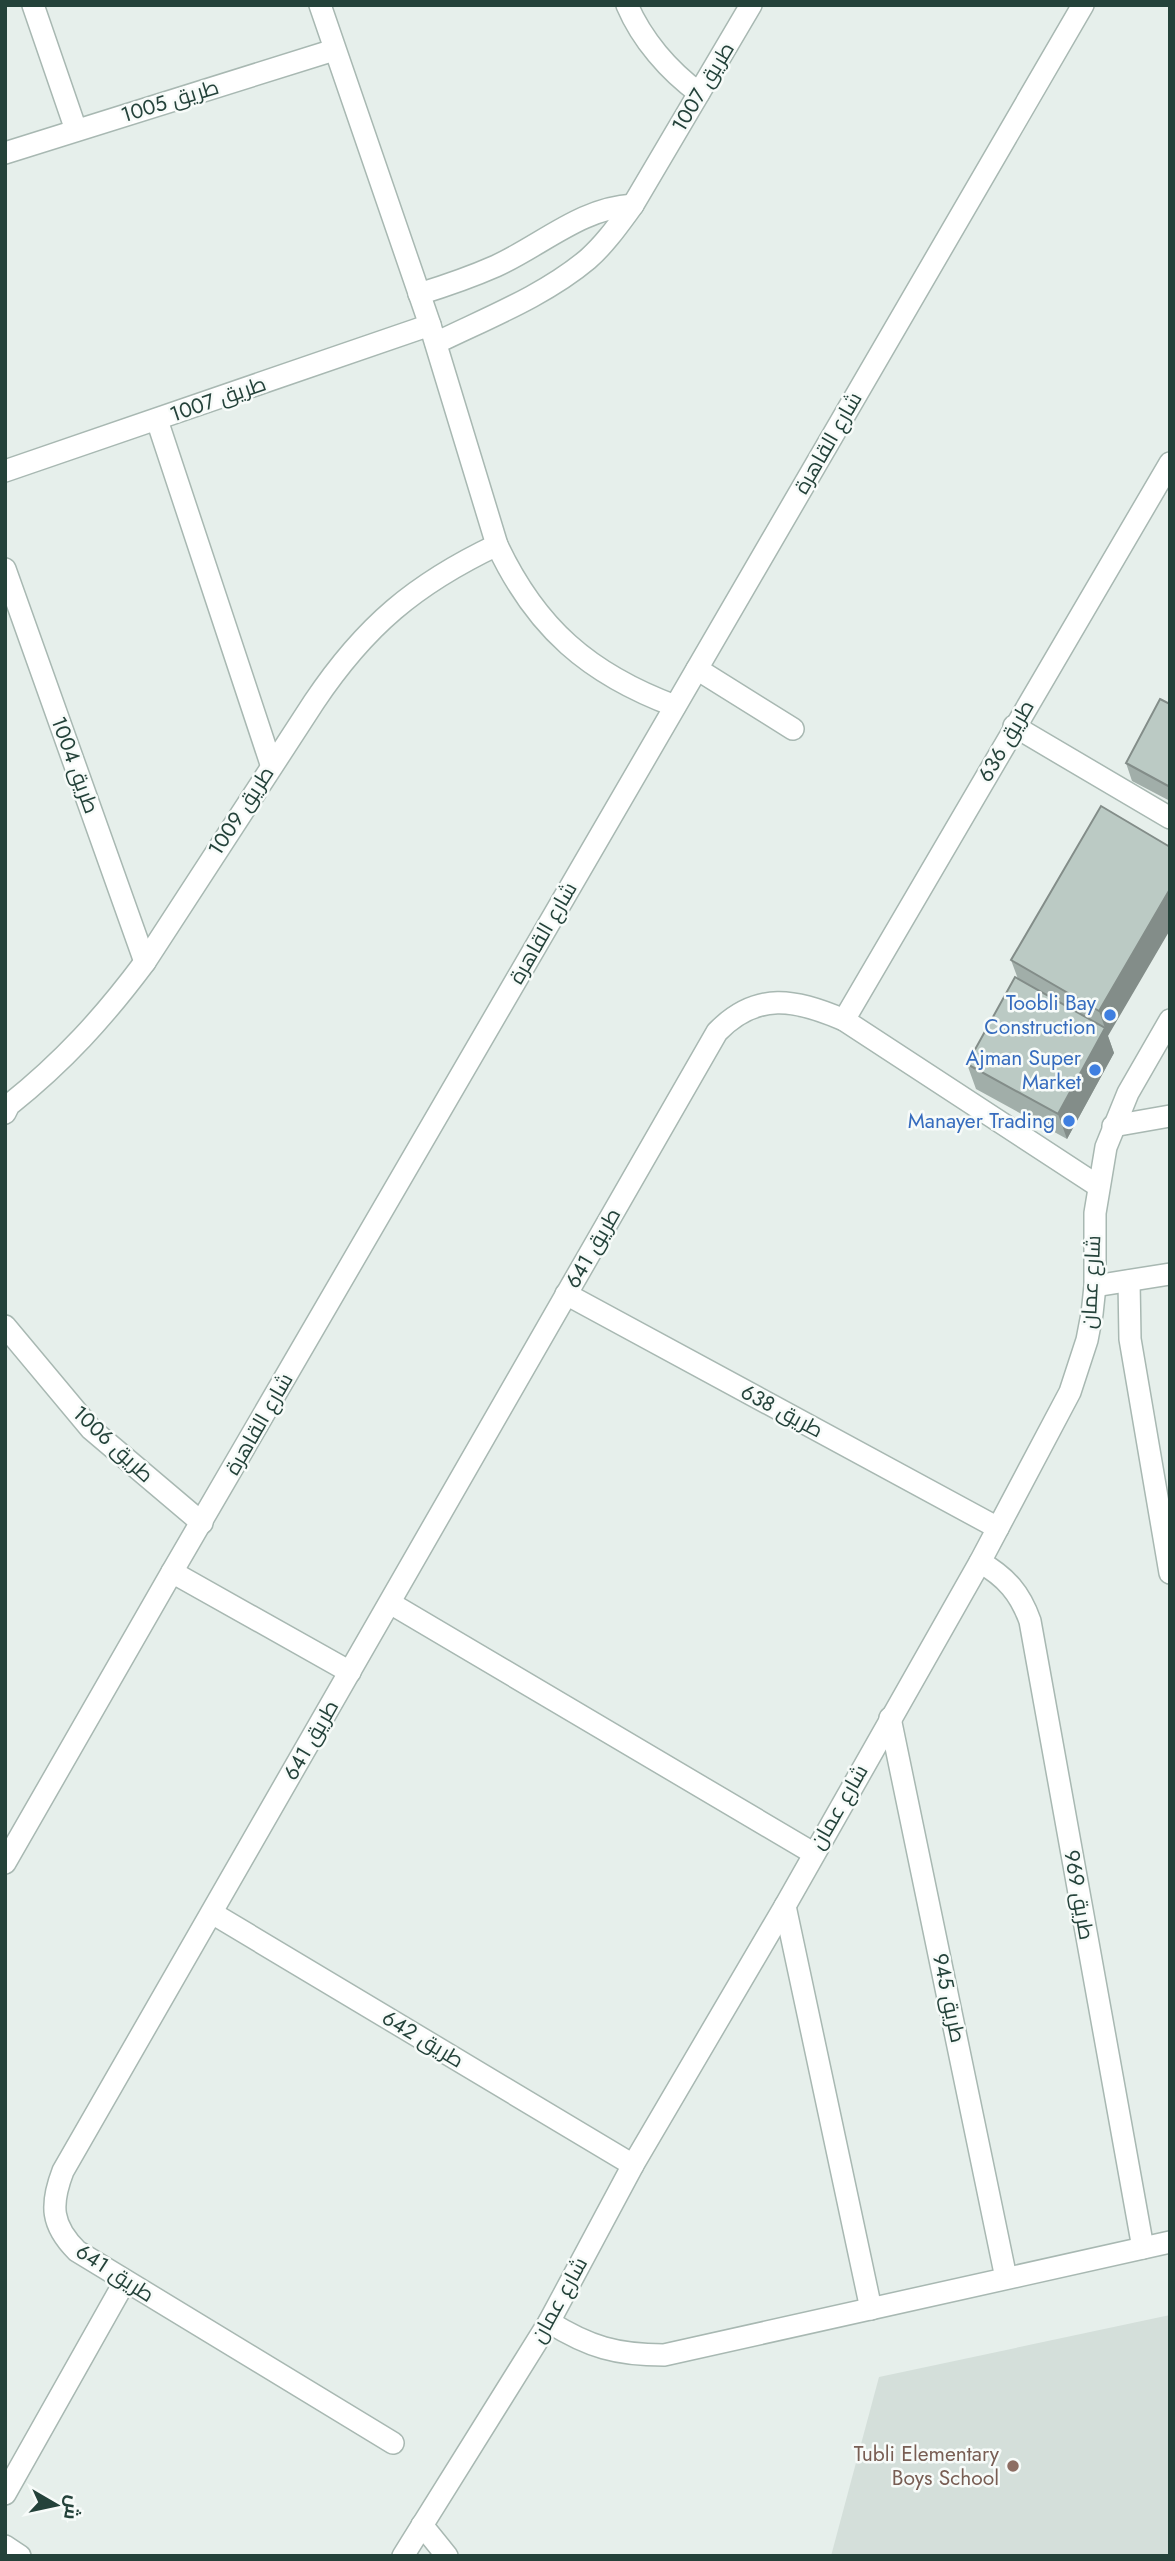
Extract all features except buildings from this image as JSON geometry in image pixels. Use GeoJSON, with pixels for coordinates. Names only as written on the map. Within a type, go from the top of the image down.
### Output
{"type":"FeatureCollection","features":[{"type":"Feature","properties":{"kind":"street"},"geometry":{"type":"LineString","coordinates":[[33,5],[76,130]]}},
{"type":"Feature","properties":{"kind":"street"},"geometry":{"type":"LineString","coordinates":[[320,5],[433,334],[497,545],[512,577],[532,607],[555,634],[582,658],[611,678],[642,694],[675,706]]}},
{"type":"Feature","properties":{"kind":"street"},"geometry":{"type":"LineString","coordinates":[[627,5],[646,39],[664,62],[699,93]]}},
{"type":"Feature","properties":{"kind":"street","name":"طريق 1007"},"geometry":{"type":"LineString","coordinates":[[5,471],[157,420],[433,334],[558,281],[612,234],[633,205],[751,5]]}},
{"type":"Feature","properties":{"kind":"street","name":"شارع القاهرة"},"geometry":{"type":"LineString","coordinates":[[5,1863],[1083,5]]}},
{"type":"Feature","properties":{"kind":"street","name":"طريق 1005"},"geometry":{"type":"LineString","coordinates":[[5,153],[334,50]]}},
{"type":"Feature","properties":{"kind":"street"},"geometry":{"type":"LineString","coordinates":[[419,294],[496,266],[580,218],[615,206],[633,205]]}},
{"type":"Feature","properties":{"kind":"street"},"geometry":{"type":"LineString","coordinates":[[157,420],[271,764]]}},
{"type":"Feature","properties":{"kind":"street","name":"طريق 636"},"geometry":{"type":"LineString","coordinates":[[844,1020],[1170,463]]}},
{"type":"Feature","properties":{"kind":"street","name":"طريق 1009"},"geometry":{"type":"LineString","coordinates":[[7,1108],[86,1037],[145,961],[336,668],[391,611],[436,578],[497,545]]}},
{"type":"Feature","properties":{"kind":"street","name":"طريق 1004"},"geometry":{"type":"LineString","coordinates":[[5,569],[145,961]]}},
{"type":"Feature","properties":{"kind":"street"},"geometry":{"type":"LineString","coordinates":[[698,669],[793,729]]}},
{"type":"Feature","properties":{"kind":"street"},"geometry":{"type":"LineString","coordinates":[[1014,726],[1170,818]]}},
{"type":"Feature","properties":{"kind":"street","name":"طريق 641"},"geometry":{"type":"LineString","coordinates":[[393,2443],[77,2251],[62,2236],[54,2214],[55,2192],[63,2171],[717,1032],[732,1018],[753,1006],[777,1001],[822,1010],[844,1020],[1098,1186]]}},
{"type":"Feature","properties":{"kind":"street","name":"شارع عمان"},"geometry":{"type":"LineString","coordinates":[[403,2556],[549,2322],[633,2165],[785,1906],[980,1562],[1070,1392],[1087,1340],[1095,1286],[1094,1237],[1098,1186],[1113,1126],[1128,1093],[1170,1020]]}},
{"type":"Feature","properties":{"kind":"street"},"geometry":{"type":"LineString","coordinates":[[1113,1126],[1170,1116]]}},
{"type":"Feature","properties":{"kind":"street"},"geometry":{"type":"LineString","coordinates":[[1095,1286],[1170,1274]]}},
{"type":"Feature","properties":{"kind":"street"},"geometry":{"type":"LineString","coordinates":[[1129,1281],[1130,1339],[1170,1573]]}},
{"type":"Feature","properties":{"kind":"street","name":"طريق 638"},"geometry":{"type":"LineString","coordinates":[[566,1294],[998,1528]]}},
{"type":"Feature","properties":{"kind":"street","name":"طريق 1006"},"geometry":{"type":"LineString","coordinates":[[5,1325],[91,1429],[202,1523]]}},
{"type":"Feature","properties":{"kind":"street","name":"طريق 969"},"geometry":{"type":"LineString","coordinates":[[980,1562],[997,1572],[1012,1586],[1023,1602],[1030,1621],[1143,2248]]}},
{"type":"Feature","properties":{"kind":"street"},"geometry":{"type":"LineString","coordinates":[[172,1572],[350,1672]]}},
{"type":"Feature","properties":{"kind":"street"},"geometry":{"type":"LineString","coordinates":[[390,1603],[813,1853]]}},
{"type":"Feature","properties":{"kind":"street","name":"طريق 945"},"geometry":{"type":"LineString","coordinates":[[890,1718],[1006,2278]]}},
{"type":"Feature","properties":{"kind":"street"},"geometry":{"type":"LineString","coordinates":[[785,1906],[871,2309]]}},
{"type":"Feature","properties":{"kind":"street","name":"طريق 642"},"geometry":{"type":"LineString","coordinates":[[212,1913],[633,2165]]}},
{"type":"Feature","properties":{"kind":"street"},"geometry":{"type":"LineString","coordinates":[[549,2322],[574,2338],[603,2350],[633,2355],[664,2355],[1170,2242]]}},
{"type":"Feature","properties":{"kind":"street"},"geometry":{"type":"LineString","coordinates":[[5,2494],[125,2281]]}},
{"type":"Feature","properties":{"kind":"street"},"geometry":{"type":"LineString","coordinates":[[422,2525],[447,2556]]}},
{"type":"Feature","properties":{"kind":"street"},"geometry":{"type":"LineString","coordinates":[[5,2546],[20,2556]]}},
{"type":"Feature","properties":{"kind":"shaded area","name":"Tubli Elementary Boys School"},"geometry":{"type":"Polygon","coordinates":[[[1170,2315],[1170,2556],[831,2556],[879,2377],[1170,2315]]]}},
{"type":"Feature","properties":{"kind":"place","name":"Toobli Bay Construction"},"geometry":{"type":"Point","coordinates":[1110,1015]}},
{"type":"Feature","properties":{"kind":"place","name":"Ajman Super Market"},"geometry":{"type":"Point","coordinates":[1095,1070]}},
{"type":"Feature","properties":{"kind":"place","name":"Manayer Trading"},"geometry":{"type":"Point","coordinates":[1069,1121]}},
{"type":"Feature","properties":{"kind":"place","name":"Tubli Elementary Boys School"},"geometry":{"type":"Point","coordinates":[1013,2466]}}]}
